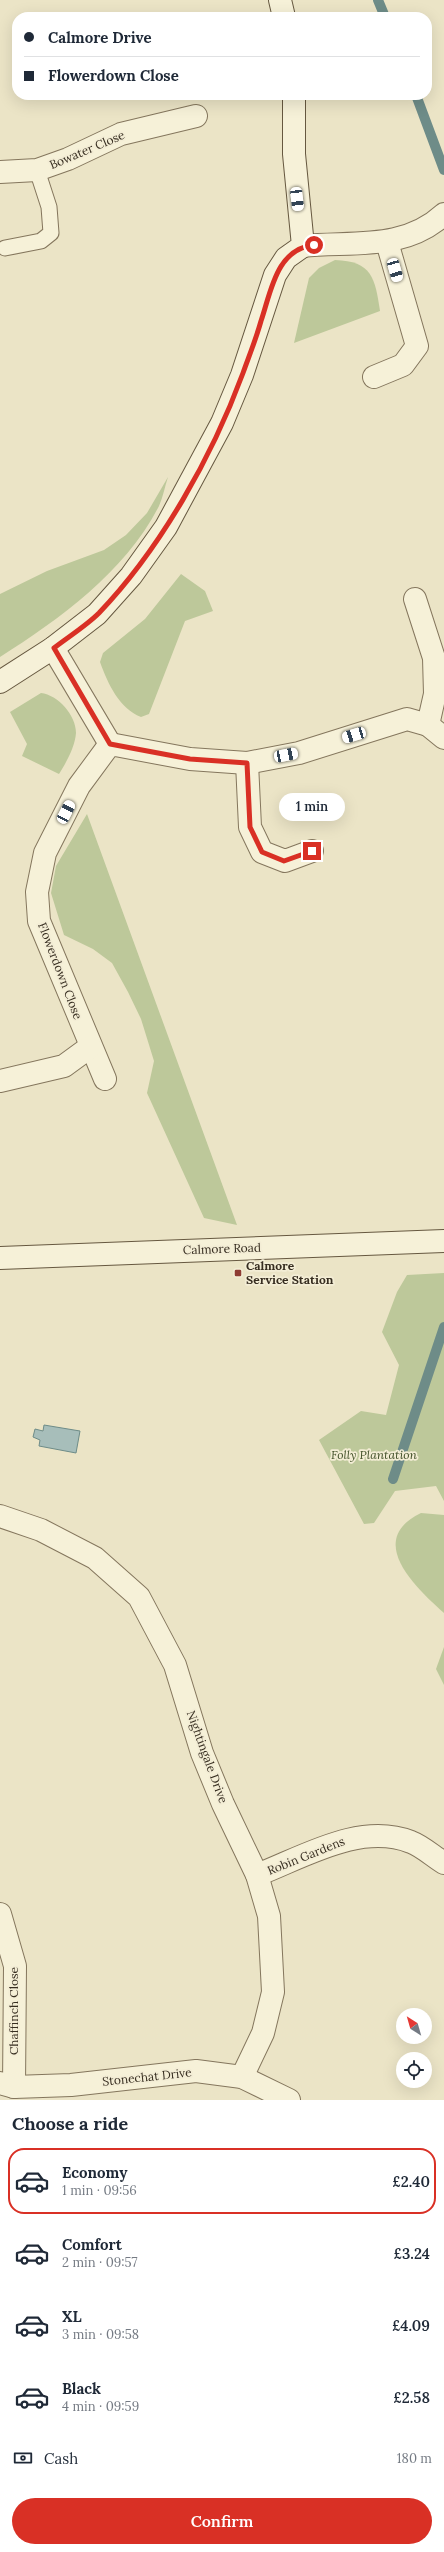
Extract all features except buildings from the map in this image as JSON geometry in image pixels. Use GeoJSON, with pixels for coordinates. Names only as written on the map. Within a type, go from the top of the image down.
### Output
{"type":"FeatureCollection","features":[{"type":"Feature","properties":{"kind":"street"},"geometry":{"type":"LineString","coordinates":[[280,0],[283,12]]}},
{"type":"Feature","properties":{"kind":"street"},"geometry":{"type":"LineString","coordinates":[[294,100],[295,161],[303,246]]}},
{"type":"Feature","properties":{"kind":"street","name":"Bowater Close"},"geometry":{"type":"LineString","coordinates":[[0,172],[37,170],[68,159],[121,134],[196,116]]}},
{"type":"Feature","properties":{"kind":"street"},"geometry":{"type":"LineString","coordinates":[[0,682],[54,648],[97,614],[132,576],[166,527],[222,423],[242,375],[275,275],[286,258],[303,246],[387,242],[413,234],[444,214]]}},
{"type":"Feature","properties":{"kind":"street"},"geometry":{"type":"LineString","coordinates":[[374,377],[403,365],[417,346],[387,242]]}},
{"type":"Feature","properties":{"kind":"street"},"geometry":{"type":"LineString","coordinates":[[54,648],[110,744],[190,759],[247,763],[299,753],[407,719],[436,732],[434,658],[415,599]]}},
{"type":"Feature","properties":{"kind":"street","name":"Flowerdown Close"},"geometry":{"type":"LineString","coordinates":[[105,1079],[90,1047],[39,921],[37,892],[45,853],[79,786],[110,744]]}},
{"type":"Feature","properties":{"kind":"street"},"geometry":{"type":"LineString","coordinates":[[247,763],[250,827],[262,852],[284,861],[312,851]]}},
{"type":"Feature","properties":{"kind":"street"},"geometry":{"type":"LineString","coordinates":[[0,1081],[64,1066],[90,1047]]}},
{"type":"Feature","properties":{"kind":"street","name":"Calmore Road"},"geometry":{"type":"LineString","coordinates":[[0,1258],[444,1241]]}},
{"type":"Feature","properties":{"kind":"street","name":"Nightingale Drive"},"geometry":{"type":"LineString","coordinates":[[0,1516],[41,1530],[95,1558],[139,1597],[175,1665],[202,1753],[257,1875],[269,1916],[273,1992],[263,2033],[242,2076]]}},
{"type":"Feature","properties":{"kind":"street","name":"Robin Gardens"},"geometry":{"type":"LineString","coordinates":[[257,1875],[352,1837],[381,1836],[412,1842],[444,1863]]}},
{"type":"Feature","properties":{"kind":"street","name":"Chaffinch Close"},"geometry":{"type":"LineString","coordinates":[[0,1914],[15,1966],[7,2085]]}},
{"type":"Feature","properties":{"kind":"street","name":"Stonechat Drive"},"geometry":{"type":"LineString","coordinates":[[7,2085],[71,2085],[196,2071],[242,2076],[290,2100]]}},
{"type":"Feature","properties":{"kind":"lane"},"geometry":{"type":"LineString","coordinates":[[5,248],[41,241],[51,233],[49,207],[37,170]]}},
{"type":"Feature","properties":{"kind":"green space"},"geometry":{"type":"Polygon","coordinates":[[[335,260],[357,264],[370,274],[376,289],[380,311],[294,343],[309,278],[319,268],[335,260]]]}},
{"type":"Feature","properties":{"kind":"green space"},"geometry":{"type":"Polygon","coordinates":[[[168,477],[159,506],[145,530],[129,552],[90,592],[68,610],[46,627],[0,657],[0,594],[47,571],[104,550],[126,535],[147,513],[168,477]]]}},
{"type":"Feature","properties":{"kind":"green space"},"geometry":{"type":"Polygon","coordinates":[[[181,574],[205,591],[213,611],[185,621],[149,714],[141,717],[126,708],[120,701],[111,687],[100,662],[103,653],[145,619],[181,574]]]}},
{"type":"Feature","properties":{"kind":"green space"},"geometry":{"type":"Polygon","coordinates":[[[41,693],[60,702],[73,719],[75,726],[76,733],[74,744],[59,774],[22,756],[27,744],[10,712],[41,693]]]}},
{"type":"Feature","properties":{"kind":"green space"},"geometry":{"type":"Polygon","coordinates":[[[87,814],[237,1225],[204,1218],[147,1093],[154,1061],[141,1019],[112,963],[93,949],[64,935],[51,893],[56,866],[87,814]]]}},
{"type":"Feature","properties":{"kind":"green space","name":"Folly Plantation"},"geometry":{"type":"Polygon","coordinates":[[[444,1273],[444,1501],[436,1486],[395,1491],[374,1523],[364,1524],[319,1440],[361,1411],[386,1415],[399,1365],[382,1332],[397,1292],[407,1275],[444,1273]]]}},
{"type":"Feature","properties":{"kind":"green space"},"geometry":{"type":"Polygon","coordinates":[[[421,1513],[444,1515],[444,1613],[409,1577],[396,1550],[397,1536],[405,1524],[421,1513]]]}},
{"type":"Feature","properties":{"kind":"green space"},"geometry":{"type":"Polygon","coordinates":[[[444,1647],[444,1685],[436,1669],[444,1647]]]}},
{"type":"Feature","properties":{"kind":"water"},"geometry":{"type":"Polygon","coordinates":[[[44,1425],[80,1431],[76,1453],[39,1446],[40,1440],[33,1437],[35,1429],[43,1431],[44,1425]]]}},
{"type":"Feature","properties":{"kind":"waterway"},"geometry":{"type":"LineString","coordinates":[[378,0],[383,12]]}},
{"type":"Feature","properties":{"kind":"waterway"},"geometry":{"type":"LineString","coordinates":[[418,100],[444,170]]}},
{"type":"Feature","properties":{"kind":"waterway"},"geometry":{"type":"LineString","coordinates":[[393,1479],[444,1327]]}},
{"type":"Feature","properties":{"kind":"place","name":"Calmore Service Station"},"geometry":{"type":"Point","coordinates":[238,1273]}},
{"type":"Feature","properties":{"kind":"route"},"geometry":{"type":"LineString","coordinates":[[312,851],[284,861],[262,852],[250,827],[247,763],[190,759],[110,744],[54,648],[97,614],[132,576],[166,527],[195,476],[222,423],[242,375],[261,322],[275,275],[286,258],[303,246],[314,245]]}}]}
